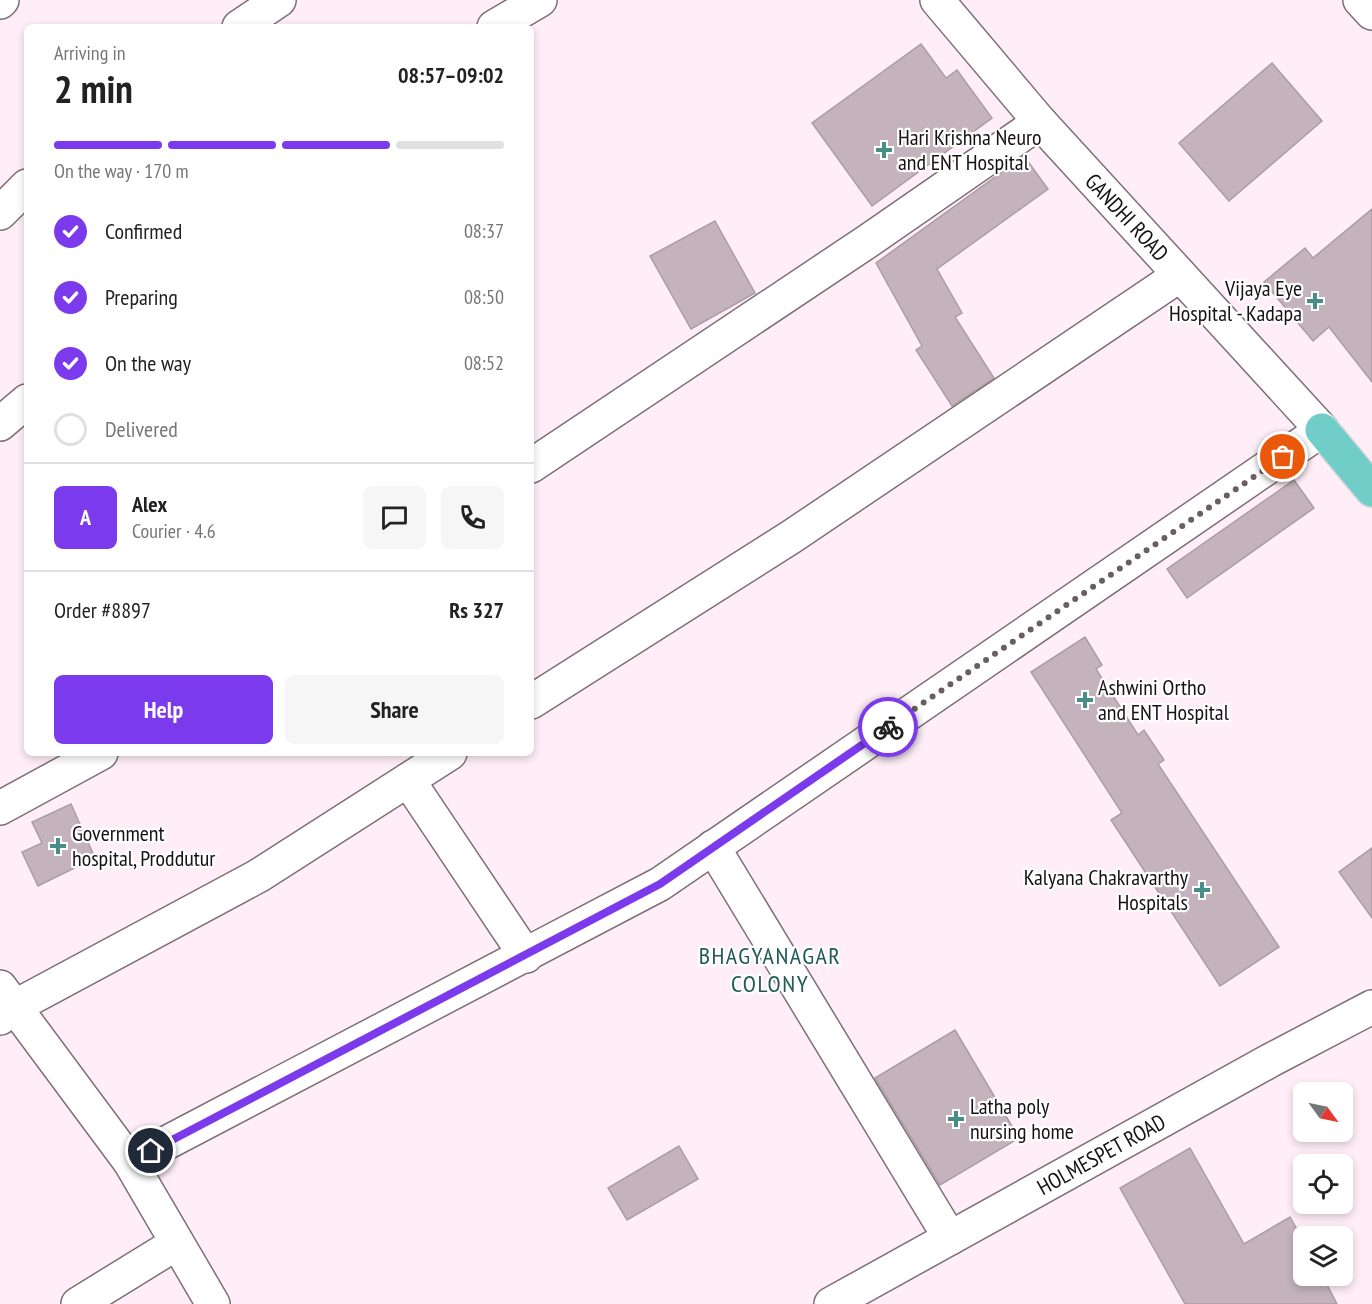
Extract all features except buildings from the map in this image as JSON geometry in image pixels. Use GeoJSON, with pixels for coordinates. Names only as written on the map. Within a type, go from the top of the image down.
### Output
{"type":"FeatureCollection","features":[{"type":"Feature","properties":{"kind":"main road"},"geometry":{"type":"LineString","coordinates":[[1322,430],[1372,490]]}},
{"type":"Feature","properties":{"kind":"street"},"geometry":{"type":"LineString","coordinates":[[243,24],[279,0]]}},
{"type":"Feature","properties":{"kind":"street"},"geometry":{"type":"LineString","coordinates":[[499,24],[540,0]]}},
{"type":"Feature","properties":{"kind":"street","name":"GANDHI ROAD"},"geometry":{"type":"LineString","coordinates":[[938,0],[1040,122],[1322,430]]}},
{"type":"Feature","properties":{"kind":"street"},"geometry":{"type":"LineString","coordinates":[[1360,0],[1372,13]]}},
{"type":"Feature","properties":{"kind":"street"},"geometry":{"type":"LineString","coordinates":[[534,464],[868,241],[1040,122]]}},
{"type":"Feature","properties":{"kind":"street"},"geometry":{"type":"LineString","coordinates":[[0,213],[24,189]]}},
{"type":"Feature","properties":{"kind":"street"},"geometry":{"type":"LineString","coordinates":[[534,700],[791,537],[1180,275]]}},
{"type":"Feature","properties":{"kind":"street"},"geometry":{"type":"LineString","coordinates":[[0,424],[24,404]]}},
{"type":"Feature","properties":{"kind":"street"},"geometry":{"type":"LineString","coordinates":[[130,1162],[660,884],[1322,430]]}},
{"type":"Feature","properties":{"kind":"street"},"geometry":{"type":"LineString","coordinates":[[0,808],[95,756]]}},
{"type":"Feature","properties":{"kind":"street"},"geometry":{"type":"LineString","coordinates":[[213,1304],[130,1162],[5,1004],[258,876],[445,756]]}},
{"type":"Feature","properties":{"kind":"street"},"geometry":{"type":"LineString","coordinates":[[408,780],[526,956]]}},
{"type":"Feature","properties":{"kind":"street"},"geometry":{"type":"LineString","coordinates":[[713,847],[950,1238]]}},
{"type":"Feature","properties":{"kind":"street","name":"HOLMESPET ROAD"},"geometry":{"type":"LineString","coordinates":[[831,1304],[1271,1060],[1372,1007]]}},
{"type":"Feature","properties":{"kind":"street"},"geometry":{"type":"LineString","coordinates":[[78,1304],[177,1243]]}},
{"type":"Feature","properties":{"kind":"way so far"},"geometry":{"type":"LineString","coordinates":[[888,727],[1283,457]]}},
{"type":"Feature","properties":{"kind":"place","name":"Hari Krishna Neuro and ENT Hospital"},"geometry":{"type":"Point","coordinates":[884,150]}},
{"type":"Feature","properties":{"kind":"place","name":"Vijaya Eye Hospital - Kadapa"},"geometry":{"type":"Point","coordinates":[1315,301]}},
{"type":"Feature","properties":{"kind":"place","name":"Ashwini Ortho and ENT Hospital"},"geometry":{"type":"Point","coordinates":[1085,700]}},
{"type":"Feature","properties":{"kind":"place","name":"Government hospital, Proddutur"},"geometry":{"type":"Point","coordinates":[58,846]}},
{"type":"Feature","properties":{"kind":"place","name":"Kalyana Chakravarthy Hospitals"},"geometry":{"type":"Point","coordinates":[1202,890]}},
{"type":"Feature","properties":{"kind":"place","name":"Latha poly nursing home"},"geometry":{"type":"Point","coordinates":[956,1119]}},
{"type":"Feature","properties":{"kind":"district","name":"BHAGYANAGAR COLONY"},"geometry":{"type":"Point","coordinates":[770,969]}},
{"type":"Feature","properties":{"kind":"route"},"geometry":{"type":"LineString","coordinates":[[151,1151],[660,884],[888,727]]}}]}
